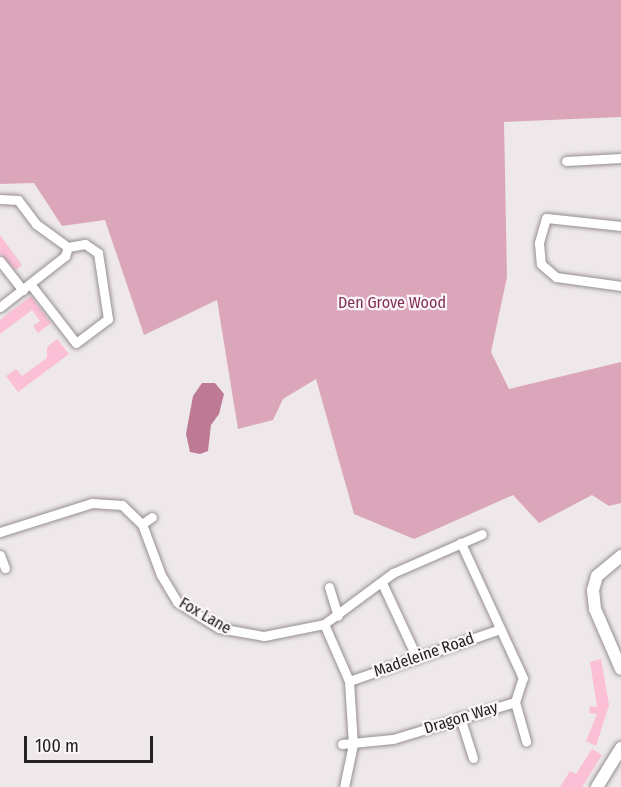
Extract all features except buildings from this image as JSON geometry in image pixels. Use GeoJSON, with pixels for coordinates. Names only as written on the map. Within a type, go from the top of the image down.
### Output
{"type":"FeatureCollection","features":[{"type":"Feature","properties":{"kind":"street"},"geometry":{"type":"LineString","coordinates":[[566,161],[621,158]]}},
{"type":"Feature","properties":{"kind":"street"},"geometry":{"type":"LineString","coordinates":[[0,198],[18,200],[36,224],[68,247],[85,244],[98,253],[110,314],[76,343],[27,287],[0,261]]}},
{"type":"Feature","properties":{"kind":"street"},"geometry":{"type":"LineString","coordinates":[[621,226],[546,218],[539,243],[541,264],[556,278],[621,286]]}},
{"type":"Feature","properties":{"kind":"street"},"geometry":{"type":"LineString","coordinates":[[0,307],[65,256],[68,247]]}},
{"type":"Feature","properties":{"kind":"street","name":"Fox Lane"},"geometry":{"type":"LineString","coordinates":[[0,532],[107,502],[132,511],[142,524],[149,539],[168,591],[192,612],[238,634],[264,636],[324,624],[382,583],[482,534]]}},
{"type":"Feature","properties":{"kind":"street"},"geometry":{"type":"LineString","coordinates":[[142,524],[152,517]]}},
{"type":"Feature","properties":{"kind":"street"},"geometry":{"type":"LineString","coordinates":[[142,546],[149,539]]}},
{"type":"Feature","properties":{"kind":"street","name":"Dragon Way"},"geometry":{"type":"LineString","coordinates":[[342,744],[393,739],[515,702],[523,678],[460,543]]}},
{"type":"Feature","properties":{"kind":"street"},"geometry":{"type":"LineString","coordinates":[[0,555],[5,568]]}},
{"type":"Feature","properties":{"kind":"street"},"geometry":{"type":"LineString","coordinates":[[621,556],[597,576],[593,590],[595,609],[621,669]]}},
{"type":"Feature","properties":{"kind":"street"},"geometry":{"type":"LineString","coordinates":[[382,583],[417,658]]}},
{"type":"Feature","properties":{"kind":"street"},"geometry":{"type":"LineString","coordinates":[[329,587],[338,616]]}},
{"type":"Feature","properties":{"kind":"street"},"geometry":{"type":"LineString","coordinates":[[159,597],[168,591]]}},
{"type":"Feature","properties":{"kind":"street"},"geometry":{"type":"LineString","coordinates":[[324,624],[348,681],[354,744],[344,787]]}},
{"type":"Feature","properties":{"kind":"street","name":"Madeleine Road"},"geometry":{"type":"LineString","coordinates":[[348,681],[500,629]]}},
{"type":"Feature","properties":{"kind":"street"},"geometry":{"type":"LineString","coordinates":[[515,702],[526,741]]}},
{"type":"Feature","properties":{"kind":"street"},"geometry":{"type":"LineString","coordinates":[[460,717],[473,758]]}},
{"type":"Feature","properties":{"kind":"street"},"geometry":{"type":"LineString","coordinates":[[597,787],[621,748]]}},
{"type":"Feature","properties":{"kind":"green space","name":"Den Grove Wood"},"geometry":{"type":"Polygon","coordinates":[[[0,0],[621,0],[621,117],[504,122],[507,277],[491,352],[509,389],[621,362],[621,503],[609,506],[592,495],[539,523],[513,495],[414,539],[354,514],[316,379],[283,399],[273,420],[238,429],[217,300],[144,335],[105,220],[62,226],[34,183],[0,184],[0,0]]]}},
{"type":"Feature","properties":{"kind":"shaded area"},"geometry":{"type":"Polygon","coordinates":[[[202,383],[215,383],[224,394],[219,414],[211,425],[208,451],[200,454],[190,452],[186,434],[193,396],[202,383]]]}}]}
